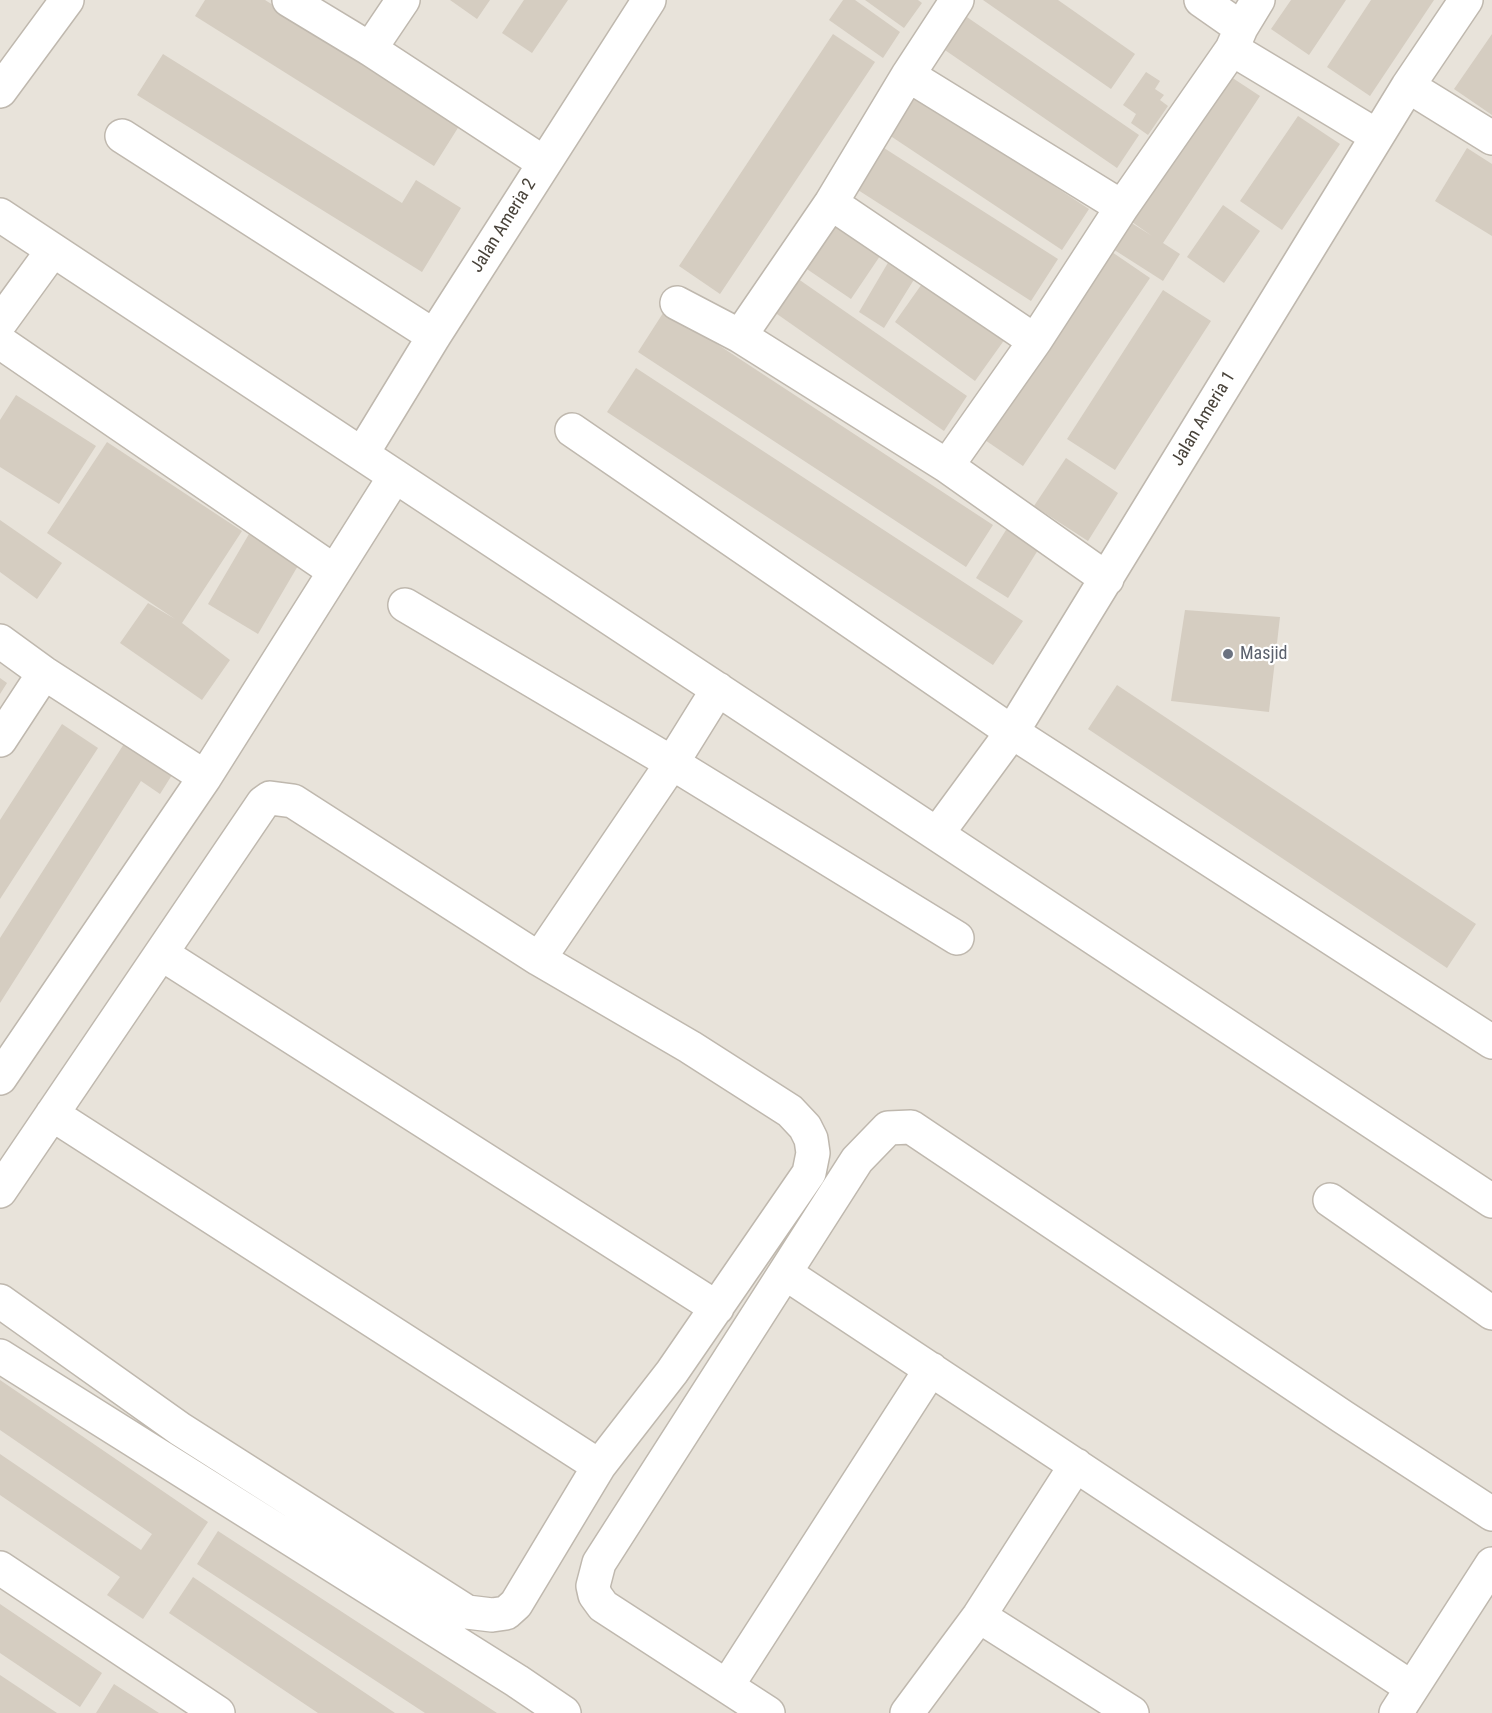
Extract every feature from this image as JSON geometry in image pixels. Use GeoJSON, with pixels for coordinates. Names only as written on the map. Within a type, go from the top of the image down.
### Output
{"type":"FeatureCollection","features":[{"type":"Feature","properties":{"kind":"street"},"geometry":{"type":"LineString","coordinates":[[0,91],[67,0]]}},
{"type":"Feature","properties":{"kind":"street"},"geometry":{"type":"LineString","coordinates":[[289,0],[544,163]]}},
{"type":"Feature","properties":{"kind":"street"},"geometry":{"type":"LineString","coordinates":[[370,50],[403,0]]}},
{"type":"Feature","properties":{"kind":"street","name":"Jalan Ameria 2"},"geometry":{"type":"LineString","coordinates":[[362,454],[434,336],[649,0]]}},
{"type":"Feature","properties":{"kind":"street"},"geometry":{"type":"LineString","coordinates":[[740,336],[831,203],[908,75],[957,0]]}},
{"type":"Feature","properties":{"kind":"street"},"geometry":{"type":"LineString","coordinates":[[1201,0],[1237,39],[1377,136]]}},
{"type":"Feature","properties":{"kind":"street"},"geometry":{"type":"LineString","coordinates":[[947,466],[1035,340],[1122,207],[1237,39],[1258,0]]}},
{"type":"Feature","properties":{"kind":"street","name":"Jalan Ameria 1"},"geometry":{"type":"LineString","coordinates":[[936,834],[1012,732],[1408,86],[1466,0]]}},
{"type":"Feature","properties":{"kind":"street"},"geometry":{"type":"LineString","coordinates":[[908,75],[1122,207]]}},
{"type":"Feature","properties":{"kind":"street"},"geometry":{"type":"LineString","coordinates":[[1408,86],[1492,138]]}},
{"type":"Feature","properties":{"kind":"street"},"geometry":{"type":"LineString","coordinates":[[122,136],[434,336]]}},
{"type":"Feature","properties":{"kind":"street"},"geometry":{"type":"LineString","coordinates":[[831,203],[1035,340]]}},
{"type":"Feature","properties":{"kind":"street"},"geometry":{"type":"LineString","coordinates":[[0,215],[936,834],[1488,1188]]}},
{"type":"Feature","properties":{"kind":"street"},"geometry":{"type":"LineString","coordinates":[[0,323],[53,250]]}},
{"type":"Feature","properties":{"kind":"street"},"geometry":{"type":"LineString","coordinates":[[677,303],[740,336],[947,466],[1107,579]]}},
{"type":"Feature","properties":{"kind":"street"},"geometry":{"type":"LineString","coordinates":[[0,342],[334,572]]}},
{"type":"Feature","properties":{"kind":"street"},"geometry":{"type":"LineString","coordinates":[[572,430],[1012,732],[1492,1042]]}},
{"type":"Feature","properties":{"kind":"street"},"geometry":{"type":"LineString","coordinates":[[0,1078],[205,777],[395,476]]}},
{"type":"Feature","properties":{"kind":"street"},"geometry":{"type":"LineString","coordinates":[[405,604],[672,763],[957,938]]}},
{"type":"Feature","properties":{"kind":"street"},"geometry":{"type":"LineString","coordinates":[[0,641],[205,777]]}},
{"type":"Feature","properties":{"kind":"street"},"geometry":{"type":"LineString","coordinates":[[0,740],[44,672]]}},
{"type":"Feature","properties":{"kind":"street"},"geometry":{"type":"LineString","coordinates":[[539,959],[672,763],[718,689]]}},
{"type":"Feature","properties":{"kind":"street"},"geometry":{"type":"LineString","coordinates":[[0,1191],[263,803],[270,798],[293,801],[539,959],[690,1047],[790,1111],[812,1138],[813,1153],[809,1173],[672,1372],[599,1466],[516,1604],[506,1613],[492,1615],[467,1612],[180,1429],[0,1301]]}},
{"type":"Feature","properties":{"kind":"street"},"geometry":{"type":"LineString","coordinates":[[162,954],[717,1308]]}},
{"type":"Feature","properties":{"kind":"street"},"geometry":{"type":"LineString","coordinates":[[52,1114],[599,1466]]}},
{"type":"Feature","properties":{"kind":"street"},"geometry":{"type":"LineString","coordinates":[[768,1713],[603,1606],[595,1595],[593,1586],[599,1563],[785,1273],[858,1160],[888,1128],[910,1127],[1492,1514]]}},
{"type":"Feature","properties":{"kind":"street"},"geometry":{"type":"LineString","coordinates":[[1330,1200],[1492,1313]]}},
{"type":"Feature","properties":{"kind":"street"},"geometry":{"type":"LineString","coordinates":[[785,1273],[1076,1465],[1404,1700],[1492,1564]]}},
{"type":"Feature","properties":{"kind":"street"},"geometry":{"type":"LineString","coordinates":[[0,1356],[507,1674],[557,1711]]}},
{"type":"Feature","properties":{"kind":"street"},"geometry":{"type":"LineString","coordinates":[[728,1686],[931,1369]]}},
{"type":"Feature","properties":{"kind":"street"},"geometry":{"type":"LineString","coordinates":[[907,1713],[979,1616],[1076,1465]]}},
{"type":"Feature","properties":{"kind":"street"},"geometry":{"type":"LineString","coordinates":[[0,1568],[218,1713]]}},
{"type":"Feature","properties":{"kind":"street"},"geometry":{"type":"LineString","coordinates":[[979,1616],[1132,1713]]}},
{"type":"Feature","properties":{"kind":"shaded area"},"geometry":{"type":"Polygon","coordinates":[[[0,0],[1492,0],[1492,1713],[0,1713],[0,0]]]}},
{"type":"Feature","properties":{"kind":"building"},"geometry":{"type":"Polygon","coordinates":[[[205,0],[265,0],[461,123],[434,166],[195,16],[205,0]]]}},
{"type":"Feature","properties":{"kind":"building"},"geometry":{"type":"Polygon","coordinates":[[[450,0],[490,0],[477,19],[450,0]]]}},
{"type":"Feature","properties":{"kind":"building"},"geometry":{"type":"Polygon","coordinates":[[[524,0],[568,0],[532,53],[502,33],[524,0]]]}},
{"type":"Feature","properties":{"kind":"building"},"geometry":{"type":"Polygon","coordinates":[[[843,0],[855,0],[900,32],[883,58],[829,20],[843,0]]]}},
{"type":"Feature","properties":{"kind":"building"},"geometry":{"type":"Polygon","coordinates":[[[865,0],[918,0],[922,3],[904,28],[865,0]]]}},
{"type":"Feature","properties":{"kind":"building"},"geometry":{"type":"Polygon","coordinates":[[[983,0],[1058,0],[1135,54],[1111,89],[983,0]]]}},
{"type":"Feature","properties":{"kind":"building"},"geometry":{"type":"Polygon","coordinates":[[[1291,0],[1346,0],[1309,55],[1271,29],[1291,0]]]}},
{"type":"Feature","properties":{"kind":"building"},"geometry":{"type":"Polygon","coordinates":[[[1371,0],[1434,0],[1370,96],[1327,67],[1371,0]]]}},
{"type":"Feature","properties":{"kind":"building"},"geometry":{"type":"Polygon","coordinates":[[[961,13],[1139,135],[1117,168],[939,46],[961,13]]]}},
{"type":"Feature","properties":{"kind":"building"},"geometry":{"type":"Polygon","coordinates":[[[833,34],[875,62],[720,294],[679,266],[833,34]]]}},
{"type":"Feature","properties":{"kind":"building"},"geometry":{"type":"Polygon","coordinates":[[[1492,34],[1492,115],[1454,89],[1492,34]]]}},
{"type":"Feature","properties":{"kind":"building"},"geometry":{"type":"Polygon","coordinates":[[[163,54],[402,203],[416,180],[461,208],[422,272],[137,95],[163,54]]]}},
{"type":"Feature","properties":{"kind":"building"},"geometry":{"type":"Polygon","coordinates":[[[1146,72],[1160,81],[1155,89],[1164,95],[1160,100],[1168,106],[1148,135],[1131,123],[1136,114],[1123,105],[1146,72]]]}},
{"type":"Feature","properties":{"kind":"building"},"geometry":{"type":"Polygon","coordinates":[[[1228,75],[1260,96],[1163,243],[1180,254],[1163,281],[1105,244],[1122,217],[1152,236],[1132,222],[1228,75]]]}},
{"type":"Feature","properties":{"kind":"building"},"geometry":{"type":"Polygon","coordinates":[[[909,91],[1089,209],[1062,250],[883,131],[909,91]]]}},
{"type":"Feature","properties":{"kind":"building"},"geometry":{"type":"Polygon","coordinates":[[[1298,116],[1340,144],[1282,230],[1240,201],[1298,116]]]}},
{"type":"Feature","properties":{"kind":"building"},"geometry":{"type":"Polygon","coordinates":[[[884,148],[1058,259],[1031,301],[858,190],[884,148]]]}},
{"type":"Feature","properties":{"kind":"building"},"geometry":{"type":"Polygon","coordinates":[[[1467,148],[1492,164],[1492,236],[1435,201],[1467,148]]]}},
{"type":"Feature","properties":{"kind":"building"},"geometry":{"type":"Polygon","coordinates":[[[1223,205],[1260,231],[1224,283],[1187,257],[1223,205]]]}},
{"type":"Feature","properties":{"kind":"building"},"geometry":{"type":"Polygon","coordinates":[[[829,217],[882,253],[851,299],[798,263],[829,217]]]}},
{"type":"Feature","properties":{"kind":"building"},"geometry":{"type":"Polygon","coordinates":[[[1109,250],[1150,278],[1023,466],[982,438],[1109,250]]]}},
{"type":"Feature","properties":{"kind":"building"},"geometry":{"type":"Polygon","coordinates":[[[889,261],[915,278],[884,328],[859,312],[889,261]]]}},
{"type":"Feature","properties":{"kind":"building"},"geometry":{"type":"Polygon","coordinates":[[[791,274],[967,396],[944,431],[767,307],[791,274]]]}},
{"type":"Feature","properties":{"kind":"building"},"geometry":{"type":"Polygon","coordinates":[[[924,281],[1005,339],[975,381],[895,322],[924,281]]]}},
{"type":"Feature","properties":{"kind":"building"},"geometry":{"type":"Polygon","coordinates":[[[1163,290],[1211,321],[1115,470],[1067,439],[1163,290]]]}},
{"type":"Feature","properties":{"kind":"building"},"geometry":{"type":"Polygon","coordinates":[[[665,310],[993,525],[966,567],[638,352],[665,310]]]}},
{"type":"Feature","properties":{"kind":"building"},"geometry":{"type":"Polygon","coordinates":[[[636,368],[1023,621],[993,665],[607,412],[636,368]]]}},
{"type":"Feature","properties":{"kind":"building"},"geometry":{"type":"Polygon","coordinates":[[[16,395],[96,446],[59,504],[0,467],[0,420],[16,395]]]}},
{"type":"Feature","properties":{"kind":"building"},"geometry":{"type":"Polygon","coordinates":[[[107,442],[242,531],[182,623],[230,660],[202,700],[120,643],[148,603],[175,619],[47,533],[107,442]]]}},
{"type":"Feature","properties":{"kind":"building"},"geometry":{"type":"Polygon","coordinates":[[[1066,458],[1118,493],[1088,541],[1034,506],[1066,458]]]}},
{"type":"Feature","properties":{"kind":"building"},"geometry":{"type":"Polygon","coordinates":[[[0,520],[62,563],[37,599],[0,572],[0,520]]]}},
{"type":"Feature","properties":{"kind":"building"},"geometry":{"type":"Polygon","coordinates":[[[1011,522],[1043,542],[1008,598],[976,578],[1011,522]]]}},
{"type":"Feature","properties":{"kind":"building"},"geometry":{"type":"Polygon","coordinates":[[[249,534],[299,564],[258,634],[208,604],[249,534]]]}},
{"type":"Feature","properties":{"kind":"building"},"geometry":{"type":"Polygon","coordinates":[[[1185,610],[1280,617],[1269,712],[1171,701],[1185,610]]]}},
{"type":"Feature","properties":{"kind":"building"},"geometry":{"type":"Polygon","coordinates":[[[0,678],[7,683],[0,694],[0,678]]]}},
{"type":"Feature","properties":{"kind":"building"},"geometry":{"type":"Polygon","coordinates":[[[1117,685],[1476,924],[1447,968],[1088,729],[1117,685]]]}},
{"type":"Feature","properties":{"kind":"building"},"geometry":{"type":"Polygon","coordinates":[[[62,724],[98,748],[0,899],[0,820],[62,724]]]}},
{"type":"Feature","properties":{"kind":"building"},"geometry":{"type":"Polygon","coordinates":[[[129,736],[177,767],[160,794],[141,781],[0,1003],[0,938],[129,736]]]}},
{"type":"Feature","properties":{"kind":"building"},"geometry":{"type":"Polygon","coordinates":[[[0,1380],[208,1522],[143,1619],[107,1595],[120,1577],[0,1495],[0,1454],[141,1550],[152,1534],[0,1430],[0,1380]]]}},
{"type":"Feature","properties":{"kind":"building"},"geometry":{"type":"Polygon","coordinates":[[[218,1531],[497,1713],[425,1713],[197,1564],[218,1531]]]}},
{"type":"Feature","properties":{"kind":"building"},"geometry":{"type":"Polygon","coordinates":[[[193,1577],[395,1713],[318,1713],[169,1613],[193,1577]]]}},
{"type":"Feature","properties":{"kind":"building"},"geometry":{"type":"Polygon","coordinates":[[[0,1604],[102,1673],[80,1707],[0,1653],[0,1604]]]}},
{"type":"Feature","properties":{"kind":"building"},"geometry":{"type":"Polygon","coordinates":[[[0,1675],[57,1713],[0,1713],[0,1675]]]}},
{"type":"Feature","properties":{"kind":"building"},"geometry":{"type":"Polygon","coordinates":[[[114,1684],[159,1713],[96,1713],[114,1684]]]}},
{"type":"Feature","properties":{"kind":"place","name":"Masjid"},"geometry":{"type":"Point","coordinates":[1228,654]}}]}
